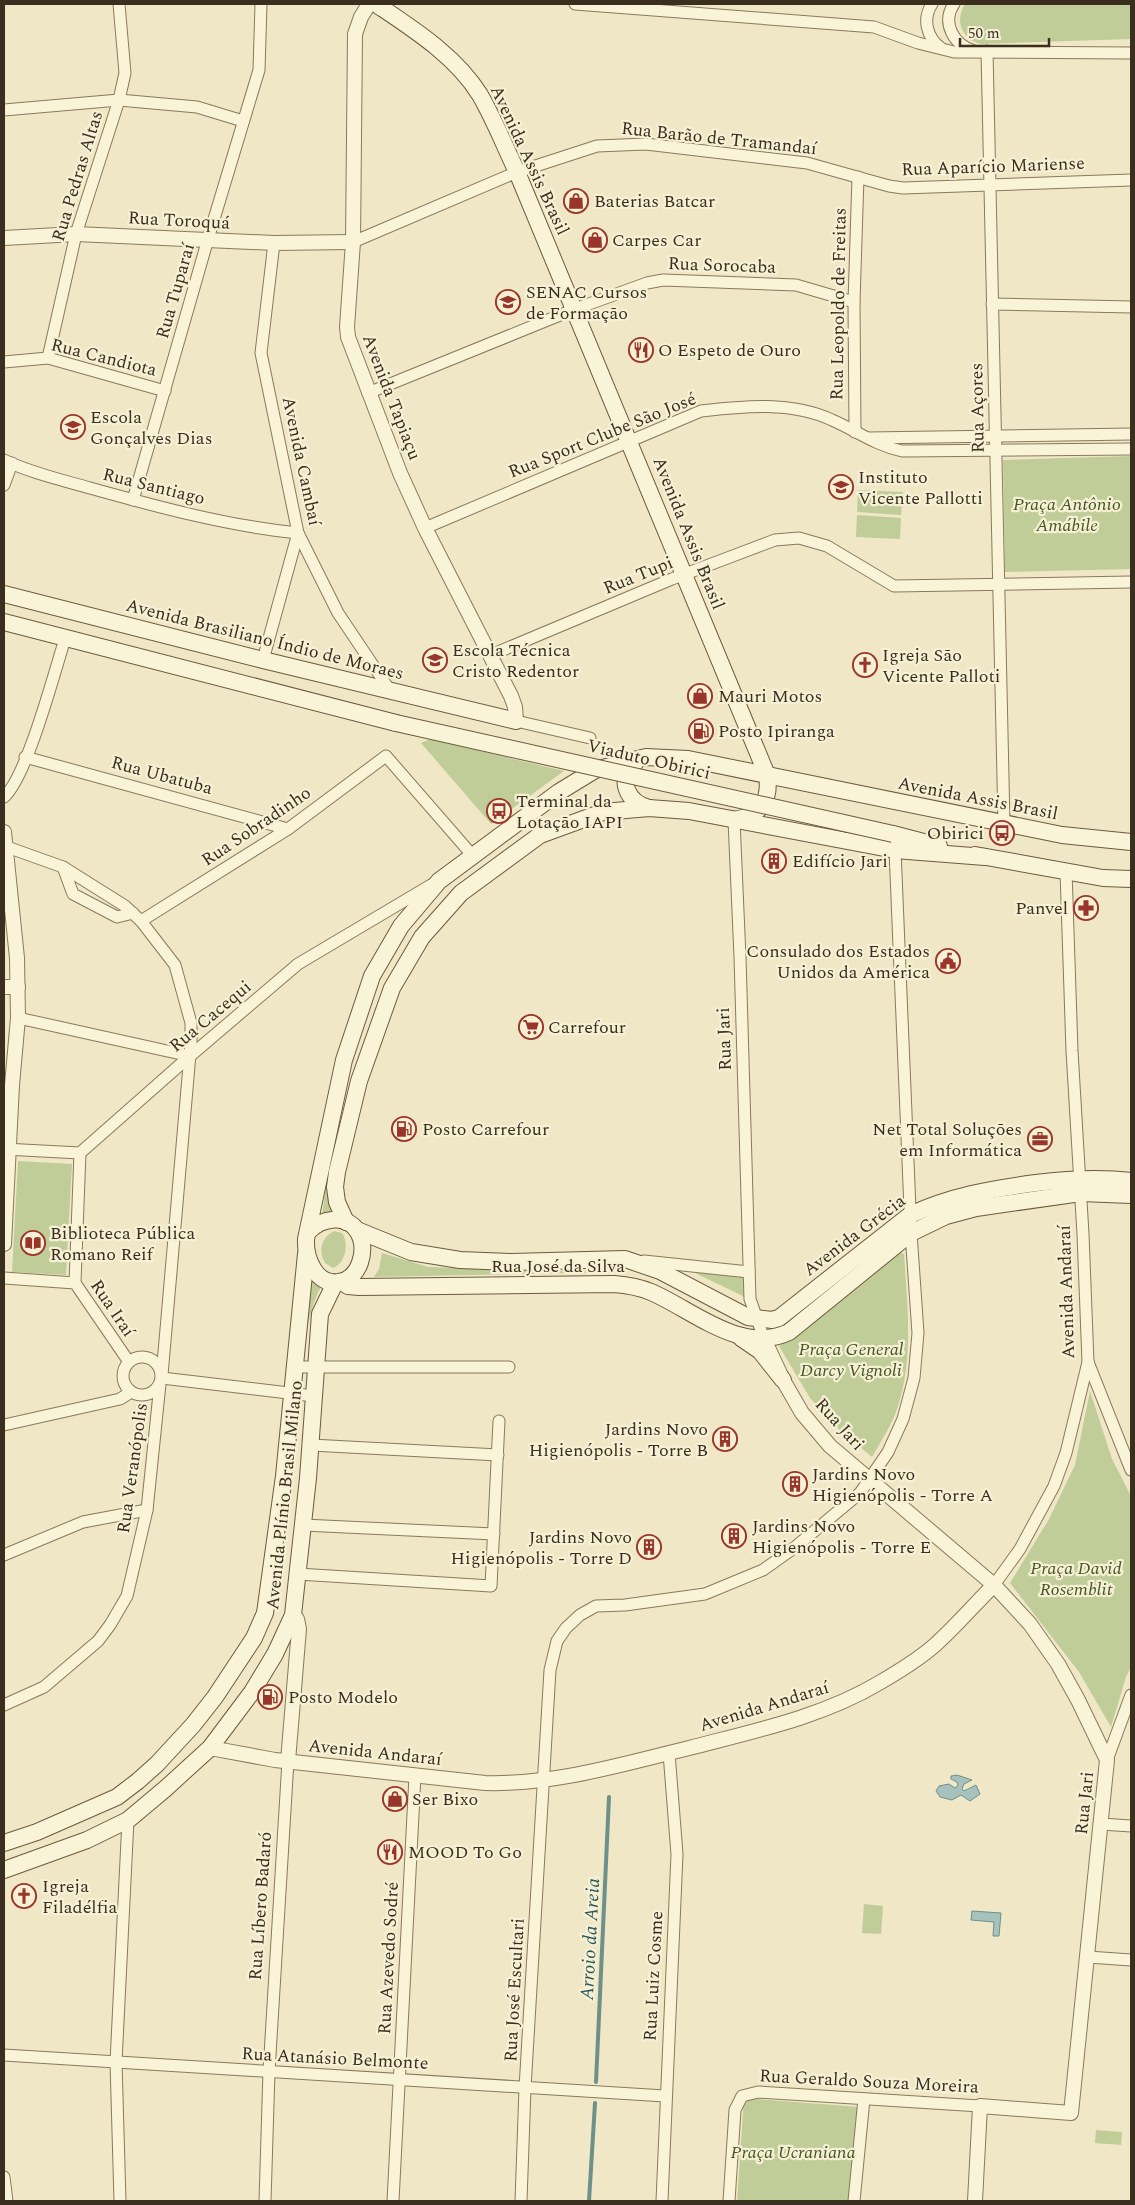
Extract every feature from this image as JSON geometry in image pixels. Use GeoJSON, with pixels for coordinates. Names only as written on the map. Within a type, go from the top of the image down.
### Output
{"type":"FeatureCollection","features":[{"type":"Feature","properties":{"kind":"main road","name":"Avenida Assis Brasil"},"geometry":{"type":"LineString","coordinates":[[376,4],[419,34],[457,66],[479,95],[517,172],[767,775],[1062,835],[1131,842]]}},
{"type":"Feature","properties":{"kind":"main road","name":"Avenida Brasiliano Índio de Moraes"},"geometry":{"type":"LineString","coordinates":[[4,594],[392,692],[516,721]]}},
{"type":"Feature","properties":{"kind":"main road"},"geometry":{"type":"LineString","coordinates":[[4,622],[65,639]]}},
{"type":"Feature","properties":{"kind":"main road","name":"Viaduto Obirici"},"geometry":{"type":"LineString","coordinates":[[65,639],[396,722],[894,842]]}},
{"type":"Feature","properties":{"kind":"main road"},"geometry":{"type":"LineString","coordinates":[[646,757],[632,766],[625,780],[629,796],[634,802],[649,808]]}},
{"type":"Feature","properties":{"kind":"main road"},"geometry":{"type":"LineString","coordinates":[[734,820],[749,816],[762,807],[767,798],[769,787],[767,775],[688,759],[646,757],[595,770],[559,792],[439,881],[401,926],[372,976],[344,1060],[314,1195],[308,1232],[306,1251],[311,1266],[318,1275],[327,1281],[338,1282],[353,1275],[361,1259],[362,1242],[337,1202],[334,1187],[359,1081],[392,988],[422,937],[461,893],[540,835],[604,812],[649,808],[689,810],[734,820],[894,842],[1104,878],[1131,879]]}},
{"type":"Feature","properties":{"kind":"main road","name":"Avenida Grécia"},"geometry":{"type":"LineString","coordinates":[[756,1318],[779,1318],[910,1215],[935,1203],[971,1192],[1131,1181]]}},
{"type":"Feature","properties":{"kind":"main road","name":"Avenida Grécia"},"geometry":{"type":"LineString","coordinates":[[764,1338],[777,1337],[789,1332],[910,1233],[946,1216],[1081,1185],[1131,1195]]}},
{"type":"Feature","properties":{"kind":"main road"},"geometry":{"type":"LineString","coordinates":[[308,1232],[320,1222],[329,1220],[352,1226]]}},
{"type":"Feature","properties":{"kind":"main road","name":"Rua José da Silva"},"geometry":{"type":"LineString","coordinates":[[352,1226],[412,1252],[460,1260],[511,1262],[625,1259],[660,1271],[743,1314],[756,1318]]}},
{"type":"Feature","properties":{"kind":"main road","name":"Avenida Plínio Brasil Milano"},"geometry":{"type":"LineString","coordinates":[[4,1844],[37,1832],[117,1797],[138,1781],[157,1764],[193,1725],[215,1697],[254,1638],[265,1613],[284,1476],[306,1251]]}},
{"type":"Feature","properties":{"kind":"main road","name":"Rua José da Silva"},"geometry":{"type":"LineString","coordinates":[[338,1282],[348,1286],[359,1287],[614,1284],[632,1286],[651,1292],[739,1336],[764,1338]]}},
{"type":"Feature","properties":{"kind":"main road","name":"Avenida Plínio Brasil Milano"},"geometry":{"type":"LineString","coordinates":[[4,1870],[87,1840],[128,1820],[166,1789],[210,1748],[252,1692],[276,1654],[293,1615],[305,1574],[312,1525],[317,1445],[314,1396],[320,1314],[338,1282]]}},
{"type":"Feature","properties":{"kind":"main road"},"geometry":{"type":"LineString","coordinates":[[739,1336],[760,1351],[783,1380]]}},
{"type":"Feature","properties":{"kind":"main road"},"geometry":{"type":"LineString","coordinates":[[265,1613],[282,1612],[293,1615]]}},
{"type":"Feature","properties":{"kind":"street","name":"Rua Pedras Altas"},"geometry":{"type":"LineString","coordinates":[[48,358],[76,234],[119,100],[124,73],[119,4]]}},
{"type":"Feature","properties":{"kind":"street","name":"Rua Tuparaí"},"geometry":{"type":"LineString","coordinates":[[134,500],[208,239],[259,70],[261,4]]}},
{"type":"Feature","properties":{"kind":"street","name":"Avenida Tapiaçu"},"geometry":{"type":"LineString","coordinates":[[369,4],[361,16],[355,34],[353,242],[347,332],[368,393],[425,528],[511,696],[515,707],[516,721]]}},
{"type":"Feature","properties":{"kind":"street"},"geometry":{"type":"LineString","coordinates":[[575,4],[874,27],[918,43],[954,52],[1131,53]]}},
{"type":"Feature","properties":{"kind":"street"},"geometry":{"type":"LineString","coordinates":[[932,4],[926,18],[927,28],[937,45],[945,50]]}},
{"type":"Feature","properties":{"kind":"street"},"geometry":{"type":"LineString","coordinates":[[954,4],[949,16],[949,26],[953,36],[967,49],[982,51]]}},
{"type":"Feature","properties":{"kind":"street","name":"Rua Açores"},"geometry":{"type":"LineString","coordinates":[[982,51],[989,184],[1004,824]]}},
{"type":"Feature","properties":{"kind":"street"},"geometry":{"type":"LineString","coordinates":[[4,110],[119,100],[197,107],[243,120]]}},
{"type":"Feature","properties":{"kind":"street","name":"Rua Barão de Tramandaí"},"geometry":{"type":"LineString","coordinates":[[353,242],[517,172],[597,146],[646,144],[813,164],[858,178]]}},
{"type":"Feature","properties":{"kind":"street","name":"Rua Aparício Mariense"},"geometry":{"type":"LineString","coordinates":[[858,178],[903,188],[1131,180]]}},
{"type":"Feature","properties":{"kind":"street","name":"Rua Leopoldo de Freitas"},"geometry":{"type":"LineString","coordinates":[[855,432],[854,302],[858,178]]}},
{"type":"Feature","properties":{"kind":"street","name":"Rua Toroquá"},"geometry":{"type":"LineString","coordinates":[[4,238],[76,234],[274,243],[353,242]]}},
{"type":"Feature","properties":{"kind":"street","name":"Avenida Cambaí"},"geometry":{"type":"LineString","coordinates":[[274,243],[262,353],[298,533],[338,613],[392,692]]}},
{"type":"Feature","properties":{"kind":"street","name":"Rua Sorocaba"},"geometry":{"type":"LineString","coordinates":[[368,393],[575,309],[647,283],[678,279],[796,285],[854,302]]}},
{"type":"Feature","properties":{"kind":"street"},"geometry":{"type":"LineString","coordinates":[[992,304],[1131,307]]}},
{"type":"Feature","properties":{"kind":"street","name":"Rua Candiota"},"geometry":{"type":"LineString","coordinates":[[4,362],[48,358],[165,391]]}},
{"type":"Feature","properties":{"kind":"street","name":"Rua Sport Clube São José"},"geometry":{"type":"LineString","coordinates":[[425,528],[701,411],[743,406],[801,410],[830,419],[883,447],[902,451],[1131,449]]}},
{"type":"Feature","properties":{"kind":"street"},"geometry":{"type":"LineString","coordinates":[[867,438],[995,438],[1131,434]]}},
{"type":"Feature","properties":{"kind":"street"},"geometry":{"type":"LineString","coordinates":[[4,485],[8,461]]}},
{"type":"Feature","properties":{"kind":"street","name":"Rua Santiago"},"geometry":{"type":"LineString","coordinates":[[8,461],[134,500],[267,530],[298,533]]}},
{"type":"Feature","properties":{"kind":"street"},"geometry":{"type":"LineString","coordinates":[[263,660],[298,533]]}},
{"type":"Feature","properties":{"kind":"street","name":"Rua Tupi"},"geometry":{"type":"LineString","coordinates":[[491,655],[685,574],[775,540],[799,538],[827,546],[894,586],[1131,582]]}},
{"type":"Feature","properties":{"kind":"street"},"geometry":{"type":"LineString","coordinates":[[4,797],[16,782],[26,757],[65,639]]}},
{"type":"Feature","properties":{"kind":"street"},"geometry":{"type":"LineString","coordinates":[[516,721],[590,738]]}},
{"type":"Feature","properties":{"kind":"street","name":"Rua Sobradinho"},"geometry":{"type":"LineString","coordinates":[[137,917],[288,829],[386,756],[473,856]]}},
{"type":"Feature","properties":{"kind":"street","name":"Rua Ubatuba"},"geometry":{"type":"LineString","coordinates":[[26,757],[288,829]]}},
{"type":"Feature","properties":{"kind":"street","name":"Rua Jari"},"geometry":{"type":"LineString","coordinates":[[734,820],[750,1299],[756,1318],[783,1380],[802,1414],[824,1439],[869,1481],[994,1585],[1030,1624],[1058,1664],[1107,1760],[1071,2112]]}},
{"type":"Feature","properties":{"kind":"street"},"geometry":{"type":"LineString","coordinates":[[4,832],[18,958],[11,987],[18,1018],[7,1149],[4,1244]]}},
{"type":"Feature","properties":{"kind":"street","name":"Rua José Escultari"},"geometry":{"type":"LineString","coordinates":[[521,2201],[525,2088],[550,1670],[557,1641],[566,1628],[580,1615],[596,1606],[625,1605],[705,1594],[763,1570],[826,1522],[860,1492],[888,1452],[903,1419],[914,1378],[918,1333],[910,1233],[894,842]]}},
{"type":"Feature","properties":{"kind":"street","name":"Rua Veranópolis"},"geometry":{"type":"LineString","coordinates":[[4,1705],[44,1687],[98,1640],[110,1625],[127,1596],[147,1510],[161,1379],[190,1056],[191,1023],[175,965],[137,917],[125,906],[63,867],[7,847]]}},
{"type":"Feature","properties":{"kind":"street"},"geometry":{"type":"LineString","coordinates":[[63,867],[73,894],[117,917],[137,917]]}},
{"type":"Feature","properties":{"kind":"street","name":"Avenida Andaraí"},"geometry":{"type":"LineString","coordinates":[[210,1748],[415,1776],[516,1784],[544,1780],[668,1753],[751,1732],[828,1709],[878,1683],[934,1645],[994,1585],[1020,1549],[1054,1486],[1066,1454],[1088,1362],[1081,1185],[1072,1051],[1066,871]]}},
{"type":"Feature","properties":{"kind":"street","name":"Rua Cacequi"},"geometry":{"type":"LineString","coordinates":[[80,1153],[298,964],[439,881]]}},
{"type":"Feature","properties":{"kind":"street"},"geometry":{"type":"LineString","coordinates":[[18,1018],[190,1056]]}},
{"type":"Feature","properties":{"kind":"street"},"geometry":{"type":"LineString","coordinates":[[7,1149],[80,1153],[75,1283]]}},
{"type":"Feature","properties":{"kind":"street","name":"Rua José da Silva"},"geometry":{"type":"LineString","coordinates":[[625,1259],[749,1272]]}},
{"type":"Feature","properties":{"kind":"street","name":"Rua Iraí"},"geometry":{"type":"LineString","coordinates":[[4,1278],[75,1283],[129,1362]]}},
{"type":"Feature","properties":{"kind":"street"},"geometry":{"type":"LineString","coordinates":[[136,1358],[151,1358],[157,1363],[161,1379],[150,1394],[144,1396],[130,1392],[125,1385],[124,1369],[129,1362],[136,1358]]}},
{"type":"Feature","properties":{"kind":"street"},"geometry":{"type":"LineString","coordinates":[[1088,1362],[1131,1470]]}},
{"type":"Feature","properties":{"kind":"street"},"geometry":{"type":"LineString","coordinates":[[294,1367],[509,1367]]}},
{"type":"Feature","properties":{"kind":"street"},"geometry":{"type":"LineString","coordinates":[[161,1379],[314,1396]]}},
{"type":"Feature","properties":{"kind":"street"},"geometry":{"type":"LineString","coordinates":[[4,1425],[120,1399],[130,1392]]}},
{"type":"Feature","properties":{"kind":"street"},"geometry":{"type":"LineString","coordinates":[[305,1574],[488,1587],[492,1584],[499,1421]]}},
{"type":"Feature","properties":{"kind":"street"},"geometry":{"type":"LineString","coordinates":[[317,1445],[498,1455]]}},
{"type":"Feature","properties":{"kind":"street"},"geometry":{"type":"LineString","coordinates":[[4,1555],[83,1522],[147,1510]]}},
{"type":"Feature","properties":{"kind":"street"},"geometry":{"type":"LineString","coordinates":[[312,1525],[494,1534]]}},
{"type":"Feature","properties":{"kind":"street","name":"Rua Líbero Badaró"},"geometry":{"type":"LineString","coordinates":[[265,2201],[269,2072],[284,1757],[299,1629],[297,1619],[293,1615]]}},
{"type":"Feature","properties":{"kind":"street"},"geometry":{"type":"LineString","coordinates":[[1107,1760],[1131,1695]]}},
{"type":"Feature","properties":{"kind":"street","name":"Rua Luiz Cosme"},"geometry":{"type":"LineString","coordinates":[[662,2201],[665,2096],[677,1854],[668,1753]]}},
{"type":"Feature","properties":{"kind":"street","name":"Rua Azevedo Sodré"},"geometry":{"type":"LineString","coordinates":[[394,2201],[415,1776]]}},
{"type":"Feature","properties":{"kind":"street"},"geometry":{"type":"LineString","coordinates":[[120,2201],[116,2062],[128,1820]]}},
{"type":"Feature","properties":{"kind":"street"},"geometry":{"type":"LineString","coordinates":[[1101,1824],[1131,1826]]}},
{"type":"Feature","properties":{"kind":"street"},"geometry":{"type":"LineString","coordinates":[[1088,1957],[1131,1960]]}},
{"type":"Feature","properties":{"kind":"street","name":"Rua Atanásio Belmonte"},"geometry":{"type":"LineString","coordinates":[[4,2055],[665,2096]]}},
{"type":"Feature","properties":{"kind":"street","name":"Rua Geraldo Souza Moreira"},"geometry":{"type":"LineString","coordinates":[[729,2201],[736,2110],[742,2096],[758,2092],[1071,2112]]}},
{"type":"Feature","properties":{"kind":"street"},"geometry":{"type":"LineString","coordinates":[[854,2201],[864,2099]]}},
{"type":"Feature","properties":{"kind":"street"},"geometry":{"type":"LineString","coordinates":[[975,2201],[980,2106]]}},
{"type":"Feature","properties":{"kind":"street"},"geometry":{"type":"LineString","coordinates":[[4,2177],[7,2201]]}},
{"type":"Feature","properties":{"kind":"green space"},"geometry":{"type":"Polygon","coordinates":[[[965,4],[1131,4],[1131,39],[981,44],[974,42],[965,34],[960,23],[960,17],[965,4]]]}},
{"type":"Feature","properties":{"kind":"green space","name":"Praça Antônio Amábile"},"geometry":{"type":"Polygon","coordinates":[[[1131,456],[1131,569],[1005,572],[1003,460],[1131,456]]]}},
{"type":"Feature","properties":{"kind":"green space"},"geometry":{"type":"Polygon","coordinates":[[[858,490],[903,492],[901,515],[857,512],[858,490]]]}},
{"type":"Feature","properties":{"kind":"green space"},"geometry":{"type":"Polygon","coordinates":[[[857,515],[901,518],[900,539],[856,537],[857,515]]]}},
{"type":"Feature","properties":{"kind":"green space"},"geometry":{"type":"Polygon","coordinates":[[[430,739],[564,771],[491,824],[421,743],[430,739]]]}},
{"type":"Feature","properties":{"kind":"green space"},"geometry":{"type":"Polygon","coordinates":[[[18,1161],[72,1164],[66,1275],[12,1272],[18,1161]]]}},
{"type":"Feature","properties":{"kind":"green space"},"geometry":{"type":"Polygon","coordinates":[[[326,1184],[329,1204],[334,1214],[322,1216],[326,1184]]]}},
{"type":"Feature","properties":{"kind":"green space"},"geometry":{"type":"Polygon","coordinates":[[[334,1231],[342,1233],[346,1247],[341,1262],[333,1268],[325,1263],[321,1249],[326,1237],[334,1231]]]}},
{"type":"Feature","properties":{"kind":"green space","name":"Praça General Darcy Vignoli"},"geometry":{"type":"Polygon","coordinates":[[[897,1251],[904,1254],[908,1311],[906,1369],[896,1412],[872,1457],[836,1427],[810,1398],[779,1346],[897,1251]]]}},
{"type":"Feature","properties":{"kind":"green space"},"geometry":{"type":"Polygon","coordinates":[[[382,1253],[428,1267],[616,1272],[374,1277],[379,1269],[382,1253]]]}},
{"type":"Feature","properties":{"kind":"green space"},"geometry":{"type":"Polygon","coordinates":[[[309,1271],[322,1285],[311,1311],[302,1359],[309,1271]]]}},
{"type":"Feature","properties":{"kind":"green space"},"geometry":{"type":"Polygon","coordinates":[[[696,1271],[745,1276],[745,1297],[697,1274],[696,1271]]]}},
{"type":"Feature","properties":{"kind":"green space","name":"Praça David Rosemblit"},"geometry":{"type":"Polygon","coordinates":[[[1090,1391],[1112,1459],[1131,1496],[1131,1667],[1126,1677],[1111,1727],[1079,1672],[1010,1583],[1049,1519],[1075,1465],[1090,1391]]]}},
{"type":"Feature","properties":{"kind":"green space"},"geometry":{"type":"Polygon","coordinates":[[[864,1904],[883,1906],[881,1934],[862,1933],[864,1904]]]}},
{"type":"Feature","properties":{"kind":"green space","name":"Praça Ucraniana"},"geometry":{"type":"Polygon","coordinates":[[[744,2098],[860,2107],[852,2201],[737,2201],[744,2098]]]}},
{"type":"Feature","properties":{"kind":"green space"},"geometry":{"type":"Polygon","coordinates":[[[1096,2130],[1122,2132],[1121,2145],[1095,2143],[1096,2130]]]}},
{"type":"Feature","properties":{"kind":"water"},"geometry":{"type":"Polygon","coordinates":[[[957,1775],[972,1780],[964,1784],[962,1789],[964,1791],[976,1785],[980,1794],[970,1801],[961,1795],[952,1800],[940,1797],[936,1791],[939,1786],[949,1784],[955,1788],[958,1785],[957,1782],[951,1779],[951,1776],[957,1775]]]}},
{"type":"Feature","properties":{"kind":"water"},"geometry":{"type":"Polygon","coordinates":[[[972,1911],[1001,1913],[999,1936],[993,1936],[994,1922],[971,1920],[972,1911]]]}},
{"type":"Feature","properties":{"kind":"waterway","name":"Arroio da Areia"},"geometry":{"type":"LineString","coordinates":[[596,2082],[609,1797]]}},
{"type":"Feature","properties":{"kind":"waterway","name":"Arroio da Areia"},"geometry":{"type":"LineString","coordinates":[[589,2201],[595,2103]]}},
{"type":"Feature","properties":{"kind":"place","name":"Baterias Batcar"},"geometry":{"type":"Point","coordinates":[576,201]}},
{"type":"Feature","properties":{"kind":"place","name":"Carpes Car"},"geometry":{"type":"Point","coordinates":[595,240]}},
{"type":"Feature","properties":{"kind":"place","name":"SENAC Cursos de Formação"},"geometry":{"type":"Point","coordinates":[508,302]}},
{"type":"Feature","properties":{"kind":"place","name":"O Espeto de Ouro"},"geometry":{"type":"Point","coordinates":[641,350]}},
{"type":"Feature","properties":{"kind":"place","name":"Escola Gonçalves Dias"},"geometry":{"type":"Point","coordinates":[73,427]}},
{"type":"Feature","properties":{"kind":"place","name":"Instituto Vicente Pallotti"},"geometry":{"type":"Point","coordinates":[841,487]}},
{"type":"Feature","properties":{"kind":"place","name":"Escola Técnica Cristo Redentor"},"geometry":{"type":"Point","coordinates":[435,660]}},
{"type":"Feature","properties":{"kind":"place","name":"Igreja São Vicente Palloti"},"geometry":{"type":"Point","coordinates":[865,665]}},
{"type":"Feature","properties":{"kind":"place","name":"Mauri Motos"},"geometry":{"type":"Point","coordinates":[700,696]}},
{"type":"Feature","properties":{"kind":"place","name":"Posto Ipiranga"},"geometry":{"type":"Point","coordinates":[701,731]}},
{"type":"Feature","properties":{"kind":"place","name":"Terminal da Lotação IAPI"},"geometry":{"type":"Point","coordinates":[499,811]}},
{"type":"Feature","properties":{"kind":"place","name":"Obirici"},"geometry":{"type":"Point","coordinates":[1002,833]}},
{"type":"Feature","properties":{"kind":"place","name":"Edifício Jari"},"geometry":{"type":"Point","coordinates":[774,861]}},
{"type":"Feature","properties":{"kind":"place","name":"Panvel"},"geometry":{"type":"Point","coordinates":[1086,908]}},
{"type":"Feature","properties":{"kind":"place","name":"Consulado dos Estados Unidos da América"},"geometry":{"type":"Point","coordinates":[948,961]}},
{"type":"Feature","properties":{"kind":"place","name":"Carrefour"},"geometry":{"type":"Point","coordinates":[531,1027]}},
{"type":"Feature","properties":{"kind":"place","name":"Posto Carrefour"},"geometry":{"type":"Point","coordinates":[404,1129]}},
{"type":"Feature","properties":{"kind":"place","name":"Net Total Soluções em Informática"},"geometry":{"type":"Point","coordinates":[1040,1139]}},
{"type":"Feature","properties":{"kind":"place","name":"Biblioteca Pública Romano Reif"},"geometry":{"type":"Point","coordinates":[33,1243]}},
{"type":"Feature","properties":{"kind":"place","name":"Jardins Novo Higienópolis - Torre B"},"geometry":{"type":"Point","coordinates":[725,1439]}},
{"type":"Feature","properties":{"kind":"place","name":"Jardins Novo Higienópolis - Torre A"},"geometry":{"type":"Point","coordinates":[795,1484]}},
{"type":"Feature","properties":{"kind":"place","name":"Jardins Novo Higienópolis - Torre E"},"geometry":{"type":"Point","coordinates":[734,1536]}},
{"type":"Feature","properties":{"kind":"place","name":"Jardins Novo Higienópolis - Torre D"},"geometry":{"type":"Point","coordinates":[649,1547]}},
{"type":"Feature","properties":{"kind":"place","name":"Posto Modelo"},"geometry":{"type":"Point","coordinates":[270,1697]}},
{"type":"Feature","properties":{"kind":"place","name":"Ser Bixo"},"geometry":{"type":"Point","coordinates":[395,1799]}},
{"type":"Feature","properties":{"kind":"place","name":"MOOD To Go"},"geometry":{"type":"Point","coordinates":[390,1852]}},
{"type":"Feature","properties":{"kind":"place","name":"Igreja Filadélfia"},"geometry":{"type":"Point","coordinates":[24,1896]}}]}
